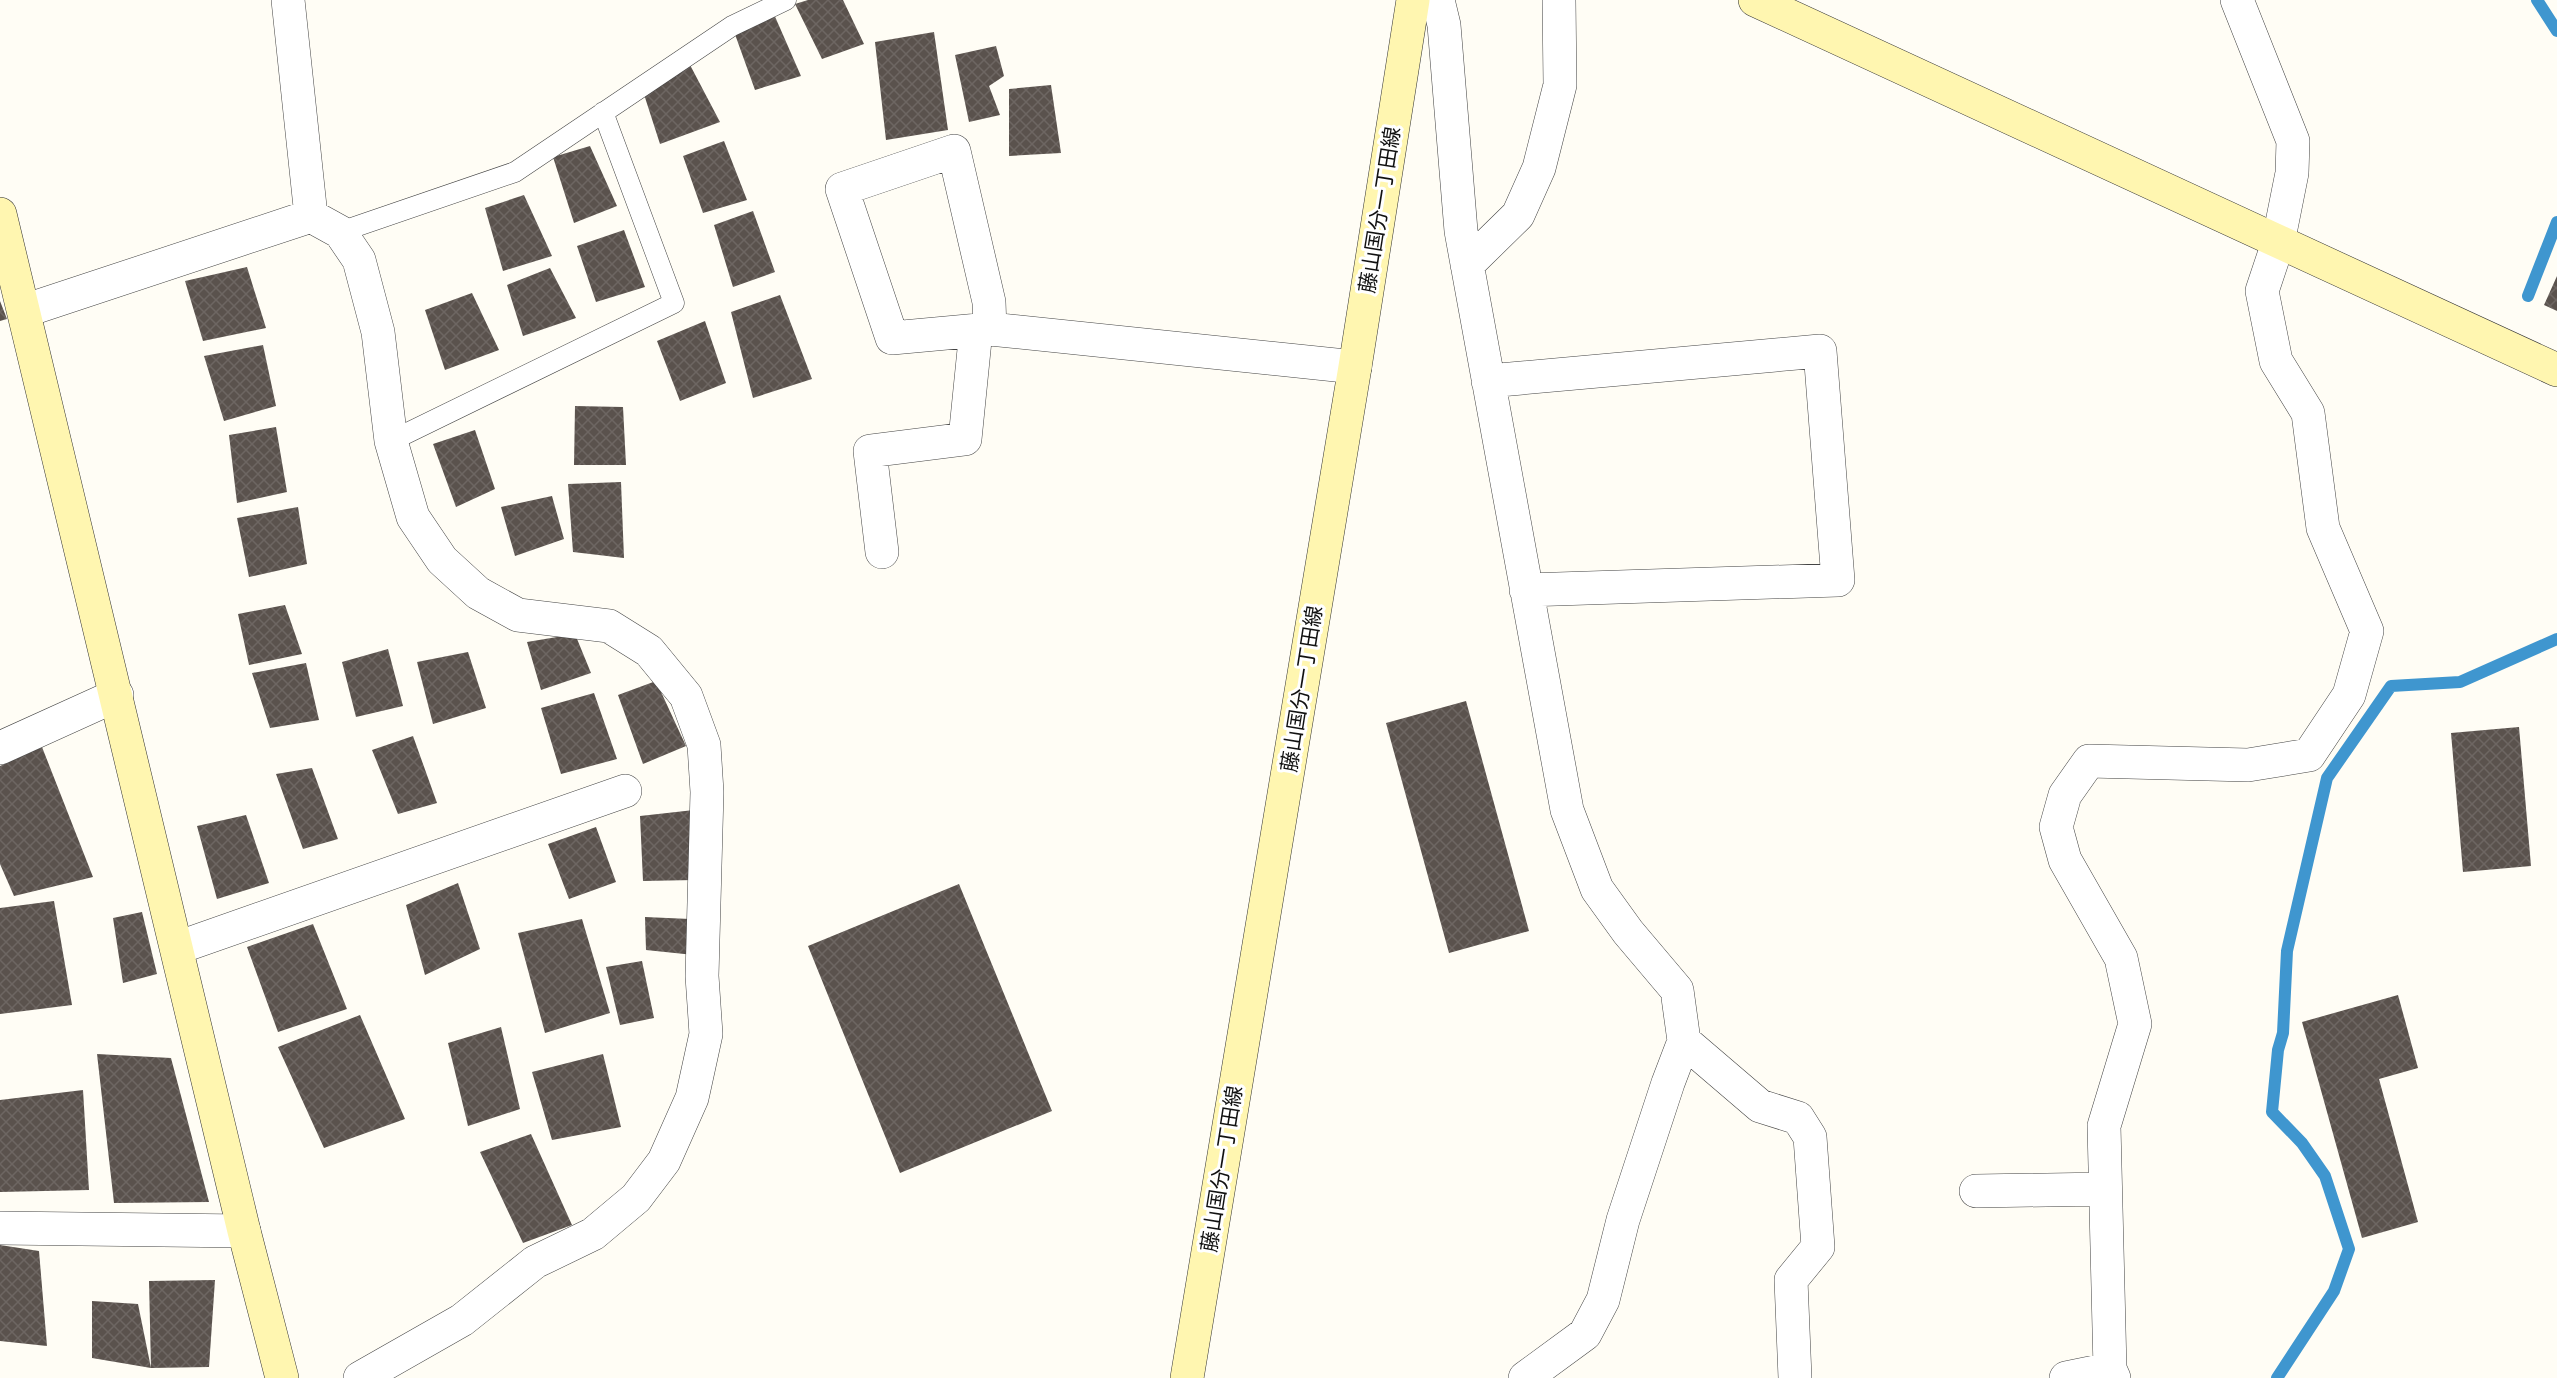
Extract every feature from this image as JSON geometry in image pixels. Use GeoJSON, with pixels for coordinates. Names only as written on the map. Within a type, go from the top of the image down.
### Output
{"type":"FeatureCollection","features":[{"type":"Feature","properties":{"kind":"street"},"geometry":{"type":"LineString","coordinates":[[288,0],[311,216]]}},
{"type":"Feature","properties":{"kind":"street","name":"藤山国分一丁田線"},"geometry":{"type":"LineString","coordinates":[[1187,1378],[1355,367],[1413,0]]}},
{"type":"Feature","properties":{"kind":"street"},"geometry":{"type":"LineString","coordinates":[[1438,0],[1444,26],[1461,231],[1567,810],[1597,889],[1628,932],[1677,990],[1684,1041],[1623,1220],[1603,1300],[1585,1334],[1525,1378]]}},
{"type":"Feature","properties":{"kind":"street"},"geometry":{"type":"LineString","coordinates":[[1467,265],[1518,214],[1539,168],[1560,85],[1559,0]]}},
{"type":"Feature","properties":{"kind":"street"},"geometry":{"type":"LineString","coordinates":[[1755,0],[2557,370]]}},
{"type":"Feature","properties":{"kind":"street"},"geometry":{"type":"LineString","coordinates":[[2066,1378],[2112,1373],[2104,1126],[2135,1024],[2121,958],[2065,860],[2056,827],[2065,795],[2089,761],[2248,765],[2309,755],[2349,695],[2367,631],[2323,528],[2308,413],[2276,361],[2262,291],[2278,243],[2292,173],[2293,141],[2237,0]]}},
{"type":"Feature","properties":{"kind":"street"},"geometry":{"type":"LineString","coordinates":[[882,552],[870,451],[964,439],[983,330],[989,302],[954,151],[842,189],[892,338],[983,330],[1355,367]]}},
{"type":"Feature","properties":{"kind":"street"},"geometry":{"type":"LineString","coordinates":[[0,214],[244,1231],[282,1378]]}},
{"type":"Feature","properties":{"kind":"street"},"geometry":{"type":"LineString","coordinates":[[24,311],[311,216],[340,232],[359,260],[378,332],[391,441],[413,517],[442,560],[478,592],[518,615],[609,626],[649,651],[686,696],[704,745],[707,792],[702,976],[706,1034],[692,1098],[664,1161],[636,1198],[593,1234],[535,1262],[462,1320],[360,1378]]}},
{"type":"Feature","properties":{"kind":"street"},"geometry":{"type":"LineString","coordinates":[[1488,381],[1820,351],[1838,580],[1526,590]]}},
{"type":"Feature","properties":{"kind":"street"},"geometry":{"type":"LineString","coordinates":[[0,748],[117,695]]}},
{"type":"Feature","properties":{"kind":"street"},"geometry":{"type":"LineString","coordinates":[[177,948],[625,791]]}},
{"type":"Feature","properties":{"kind":"street"},"geometry":{"type":"LineString","coordinates":[[1684,1041],[1760,1106],[1798,1118],[1810,1137],[1818,1246],[1791,1280],[1795,1378]]}},
{"type":"Feature","properties":{"kind":"street"},"geometry":{"type":"LineString","coordinates":[[1976,1191],[2105,1189]]}},
{"type":"Feature","properties":{"kind":"street"},"geometry":{"type":"LineString","coordinates":[[0,1228],[244,1231]]}},
{"type":"Feature","properties":{"kind":"lane"},"geometry":{"type":"LineString","coordinates":[[340,232],[515,172],[732,26],[786,0]]}},
{"type":"Feature","properties":{"kind":"lane"},"geometry":{"type":"LineString","coordinates":[[391,441],[674,303],[603,112]]}},
{"type":"Feature","properties":{"kind":"building"},"geometry":{"type":"Polygon","coordinates":[[[808,0],[843,0],[864,44],[822,59],[795,4],[808,0]]]}},
{"type":"Feature","properties":{"kind":"building"},"geometry":{"type":"Polygon","coordinates":[[[773,12],[801,76],[755,90],[732,26],[773,12]]]}},
{"type":"Feature","properties":{"kind":"building"},"geometry":{"type":"Polygon","coordinates":[[[934,32],[948,130],[886,140],[875,42],[934,32]]]}},
{"type":"Feature","properties":{"kind":"building"},"geometry":{"type":"Polygon","coordinates":[[[996,46],[1004,76],[989,86],[1000,115],[969,122],[955,55],[996,46]]]}},
{"type":"Feature","properties":{"kind":"building"},"geometry":{"type":"Polygon","coordinates":[[[689,63],[720,122],[660,144],[640,82],[689,63]]]}},
{"type":"Feature","properties":{"kind":"building"},"geometry":{"type":"Polygon","coordinates":[[[1051,85],[1061,153],[1009,156],[1009,89],[1051,85]]]}},
{"type":"Feature","properties":{"kind":"building"},"geometry":{"type":"Polygon","coordinates":[[[724,141],[747,200],[703,213],[683,156],[724,141]]]}},
{"type":"Feature","properties":{"kind":"building"},"geometry":{"type":"Polygon","coordinates":[[[590,146],[617,206],[574,223],[553,157],[590,146]]]}},
{"type":"Feature","properties":{"kind":"building"},"geometry":{"type":"Polygon","coordinates":[[[524,195],[552,256],[503,271],[485,208],[524,195]]]}},
{"type":"Feature","properties":{"kind":"building"},"geometry":{"type":"Polygon","coordinates":[[[753,211],[775,272],[733,287],[714,225],[753,211]]]}},
{"type":"Feature","properties":{"kind":"building"},"geometry":{"type":"Polygon","coordinates":[[[624,230],[645,287],[596,302],[577,246],[624,230]]]}},
{"type":"Feature","properties":{"kind":"building"},"geometry":{"type":"Polygon","coordinates":[[[247,267],[266,328],[203,341],[185,281],[247,267]]]}},
{"type":"Feature","properties":{"kind":"building"},"geometry":{"type":"Polygon","coordinates":[[[550,268],[576,318],[523,336],[507,285],[550,268]]]}},
{"type":"Feature","properties":{"kind":"building"},"geometry":{"type":"Polygon","coordinates":[[[2557,276],[2557,311],[2544,305],[2557,276]]]}},
{"type":"Feature","properties":{"kind":"building"},"geometry":{"type":"Polygon","coordinates":[[[472,293],[499,350],[445,370],[425,310],[472,293]]]}},
{"type":"Feature","properties":{"kind":"building"},"geometry":{"type":"Polygon","coordinates":[[[780,295],[812,379],[753,398],[731,312],[780,295]]]}},
{"type":"Feature","properties":{"kind":"building"},"geometry":{"type":"Polygon","coordinates":[[[0,301],[7,319],[0,321],[0,301]]]}},
{"type":"Feature","properties":{"kind":"building"},"geometry":{"type":"Polygon","coordinates":[[[705,321],[726,383],[680,401],[657,341],[705,321]]]}},
{"type":"Feature","properties":{"kind":"building"},"geometry":{"type":"Polygon","coordinates":[[[263,345],[276,406],[224,421],[204,356],[263,345]]]}},
{"type":"Feature","properties":{"kind":"building"},"geometry":{"type":"Polygon","coordinates":[[[575,406],[623,407],[626,465],[574,465],[575,406]]]}},
{"type":"Feature","properties":{"kind":"building"},"geometry":{"type":"Polygon","coordinates":[[[276,427],[287,492],[237,503],[229,435],[276,427]]]}},
{"type":"Feature","properties":{"kind":"building"},"geometry":{"type":"Polygon","coordinates":[[[475,430],[495,489],[456,507],[433,444],[475,430]]]}},
{"type":"Feature","properties":{"kind":"building"},"geometry":{"type":"Polygon","coordinates":[[[621,482],[624,558],[573,552],[568,484],[621,482]]]}},
{"type":"Feature","properties":{"kind":"building"},"geometry":{"type":"Polygon","coordinates":[[[552,496],[564,539],[515,556],[501,507],[552,496]]]}},
{"type":"Feature","properties":{"kind":"building"},"geometry":{"type":"Polygon","coordinates":[[[298,507],[307,564],[249,577],[237,518],[298,507]]]}},
{"type":"Feature","properties":{"kind":"building"},"geometry":{"type":"Polygon","coordinates":[[[285,605],[302,654],[249,665],[238,614],[285,605]]]}},
{"type":"Feature","properties":{"kind":"building"},"geometry":{"type":"Polygon","coordinates":[[[575,634],[591,673],[541,690],[527,642],[575,634]]]}},
{"type":"Feature","properties":{"kind":"building"},"geometry":{"type":"Polygon","coordinates":[[[388,649],[403,706],[356,717],[342,662],[388,649]]]}},
{"type":"Feature","properties":{"kind":"building"},"geometry":{"type":"Polygon","coordinates":[[[468,652],[486,708],[433,724],[417,662],[468,652]]]}},
{"type":"Feature","properties":{"kind":"building"},"geometry":{"type":"Polygon","coordinates":[[[306,663],[319,720],[270,728],[252,673],[306,663]]]}},
{"type":"Feature","properties":{"kind":"building"},"geometry":{"type":"Polygon","coordinates":[[[656,681],[686,746],[643,764],[618,695],[656,681]]]}},
{"type":"Feature","properties":{"kind":"building"},"geometry":{"type":"Polygon","coordinates":[[[594,693],[617,759],[561,774],[541,708],[594,693]]]}},
{"type":"Feature","properties":{"kind":"building"},"geometry":{"type":"Polygon","coordinates":[[[1466,701],[1529,931],[1449,953],[1386,723],[1466,701]]]}},
{"type":"Feature","properties":{"kind":"building"},"geometry":{"type":"Polygon","coordinates":[[[2519,727],[2531,866],[2463,872],[2451,733],[2519,727]]]}},
{"type":"Feature","properties":{"kind":"building"},"geometry":{"type":"Polygon","coordinates":[[[413,736],[437,803],[398,814],[372,750],[413,736]]]}},
{"type":"Feature","properties":{"kind":"building"},"geometry":{"type":"Polygon","coordinates":[[[42,747],[93,877],[14,896],[0,864],[0,766],[42,747]]]}},
{"type":"Feature","properties":{"kind":"building"},"geometry":{"type":"Polygon","coordinates":[[[312,768],[338,839],[303,849],[276,774],[312,768]]]}},
{"type":"Feature","properties":{"kind":"building"},"geometry":{"type":"Polygon","coordinates":[[[694,810],[695,880],[643,881],[640,816],[694,810]]]}},
{"type":"Feature","properties":{"kind":"building"},"geometry":{"type":"Polygon","coordinates":[[[246,815],[269,883],[217,899],[197,826],[246,815]]]}},
{"type":"Feature","properties":{"kind":"building"},"geometry":{"type":"Polygon","coordinates":[[[596,827],[616,882],[569,899],[548,844],[596,827]]]}},
{"type":"Feature","properties":{"kind":"building"},"geometry":{"type":"Polygon","coordinates":[[[458,883],[480,949],[425,975],[406,905],[458,883]]]}},
{"type":"Feature","properties":{"kind":"building"},"geometry":{"type":"Polygon","coordinates":[[[959,884],[1052,1111],[900,1173],[808,946],[959,884]]]}},
{"type":"Feature","properties":{"kind":"building"},"geometry":{"type":"Polygon","coordinates":[[[54,901],[72,1005],[0,1014],[0,908],[54,901]]]}},
{"type":"Feature","properties":{"kind":"building"},"geometry":{"type":"Polygon","coordinates":[[[142,912],[157,974],[123,983],[113,918],[142,912]]]}},
{"type":"Feature","properties":{"kind":"building"},"geometry":{"type":"Polygon","coordinates":[[[645,917],[690,919],[694,955],[646,950],[645,917]]]}},
{"type":"Feature","properties":{"kind":"building"},"geometry":{"type":"Polygon","coordinates":[[[582,919],[610,1013],[545,1033],[518,933],[582,919]]]}},
{"type":"Feature","properties":{"kind":"building"},"geometry":{"type":"Polygon","coordinates":[[[313,924],[347,1009],[278,1032],[247,947],[313,924]]]}},
{"type":"Feature","properties":{"kind":"building"},"geometry":{"type":"Polygon","coordinates":[[[642,961],[654,1018],[620,1025],[606,967],[642,961]]]}},
{"type":"Feature","properties":{"kind":"building"},"geometry":{"type":"Polygon","coordinates":[[[2398,995],[2418,1068],[2379,1079],[2418,1222],[2362,1238],[2302,1022],[2398,995]]]}},
{"type":"Feature","properties":{"kind":"building"},"geometry":{"type":"Polygon","coordinates":[[[360,1015],[405,1119],[324,1148],[278,1047],[360,1015]]]}},
{"type":"Feature","properties":{"kind":"building"},"geometry":{"type":"Polygon","coordinates":[[[501,1027],[520,1109],[468,1126],[448,1043],[501,1027]]]}},
{"type":"Feature","properties":{"kind":"building"},"geometry":{"type":"Polygon","coordinates":[[[97,1054],[171,1058],[209,1202],[114,1203],[97,1054]]]}},
{"type":"Feature","properties":{"kind":"building"},"geometry":{"type":"Polygon","coordinates":[[[603,1054],[621,1127],[552,1140],[532,1072],[603,1054]]]}},
{"type":"Feature","properties":{"kind":"building"},"geometry":{"type":"Polygon","coordinates":[[[83,1090],[89,1190],[0,1192],[0,1100],[83,1090]]]}},
{"type":"Feature","properties":{"kind":"building"},"geometry":{"type":"Polygon","coordinates":[[[531,1134],[572,1225],[523,1243],[480,1152],[531,1134]]]}},
{"type":"Feature","properties":{"kind":"building"},"geometry":{"type":"Polygon","coordinates":[[[0,1245],[39,1251],[47,1346],[0,1341],[0,1245]]]}},
{"type":"Feature","properties":{"kind":"building"},"geometry":{"type":"Polygon","coordinates":[[[215,1280],[209,1367],[151,1368],[149,1281],[215,1280]]]}},
{"type":"Feature","properties":{"kind":"building"},"geometry":{"type":"Polygon","coordinates":[[[92,1301],[138,1304],[151,1368],[92,1358],[92,1301]]]}},
{"type":"Feature","properties":{"kind":"waterway"},"geometry":{"type":"LineString","coordinates":[[2537,0],[2557,31]]}},
{"type":"Feature","properties":{"kind":"waterway"},"geometry":{"type":"LineString","coordinates":[[2528,296],[2557,222]]}},
{"type":"Feature","properties":{"kind":"waterway"},"geometry":{"type":"LineString","coordinates":[[2277,1378],[2334,1291],[2349,1249],[2325,1176],[2302,1143],[2272,1112],[2278,1050],[2283,1033],[2287,951],[2327,778],[2391,686],[2460,682],[2557,639]]}}]}
